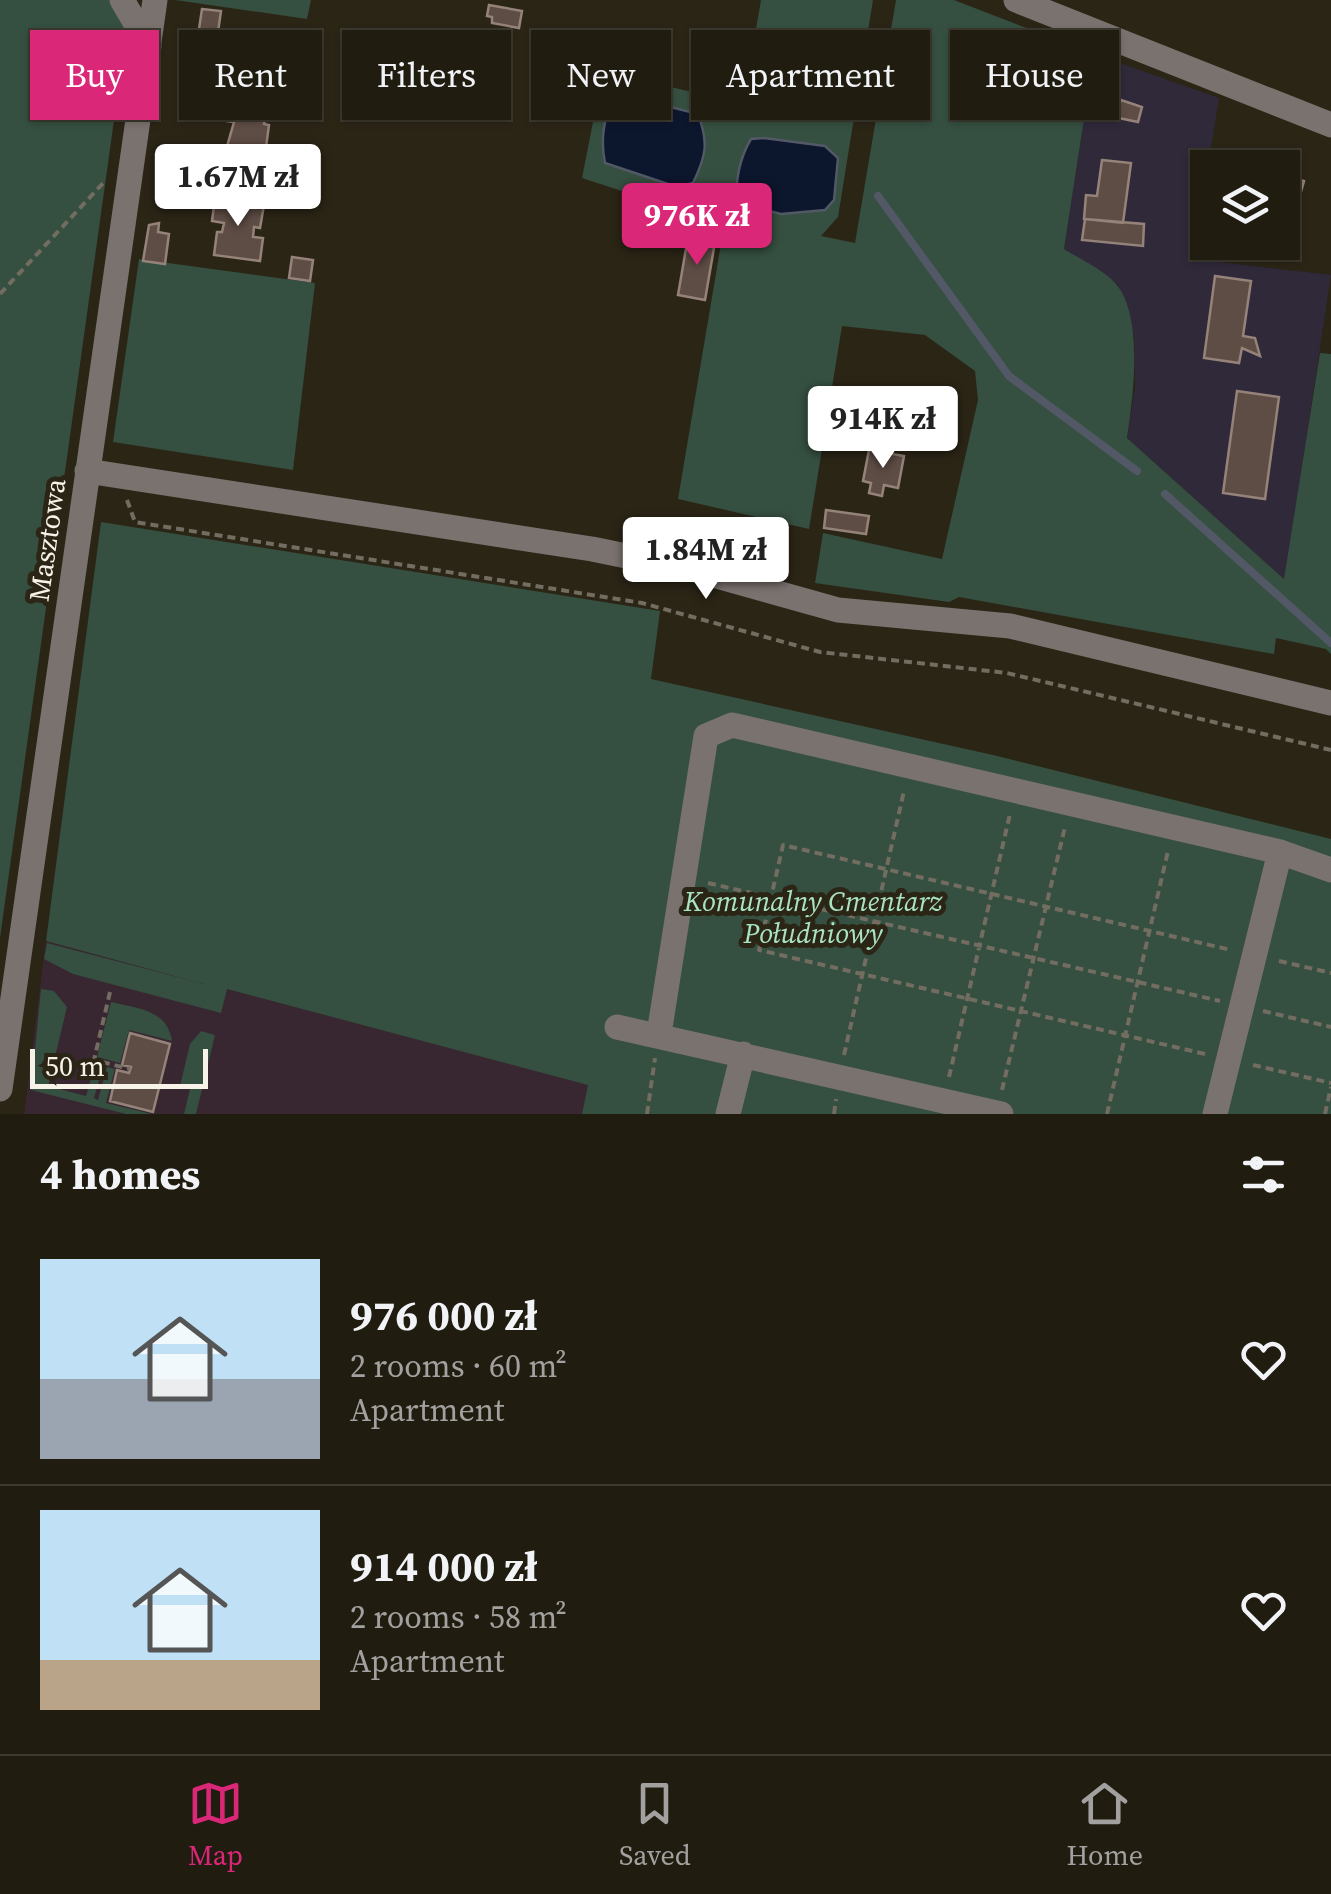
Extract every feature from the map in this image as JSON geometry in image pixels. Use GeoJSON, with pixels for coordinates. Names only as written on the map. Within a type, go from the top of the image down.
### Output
{"type":"FeatureCollection","features":[{"type":"Feature","properties":{"kind":"street"},"geometry":{"type":"LineString","coordinates":[[122,0],[140,30]]}},
{"type":"Feature","properties":{"kind":"street","name":"Masztowa"},"geometry":{"type":"LineString","coordinates":[[151,30],[156,0]]}},
{"type":"Feature","properties":{"kind":"street"},"geometry":{"type":"LineString","coordinates":[[1016,0],[1331,125]]}},
{"type":"Feature","properties":{"kind":"street","name":"Masztowa"},"geometry":{"type":"LineString","coordinates":[[0,1089],[138,120]]}},
{"type":"Feature","properties":{"kind":"street"},"geometry":{"type":"LineString","coordinates":[[87,471],[592,549],[695,570],[838,610],[1010,626],[1331,704]]}},
{"type":"Feature","properties":{"kind":"street"},"geometry":{"type":"LineString","coordinates":[[659,1034],[706,736],[732,726],[1280,852],[1331,870]]}},
{"type":"Feature","properties":{"kind":"street"},"geometry":{"type":"LineString","coordinates":[[1215,1114],[1280,852]]}},
{"type":"Feature","properties":{"kind":"street"},"geometry":{"type":"LineString","coordinates":[[617,1027],[999,1114]]}},
{"type":"Feature","properties":{"kind":"street"},"geometry":{"type":"LineString","coordinates":[[728,1114],[743,1054]]}},
{"type":"Feature","properties":{"kind":"path"},"geometry":{"type":"LineString","coordinates":[[0,294],[133,154]]}},
{"type":"Feature","properties":{"kind":"path"},"geometry":{"type":"LineString","coordinates":[[122,476],[134,522],[642,603],[820,652],[1007,672],[1331,750]]}},
{"type":"Feature","properties":{"kind":"path"},"geometry":{"type":"LineString","coordinates":[[834,1114],[910,767]]}},
{"type":"Feature","properties":{"kind":"path"},"geometry":{"type":"LineString","coordinates":[[944,1100],[1016,790]]}},
{"type":"Feature","properties":{"kind":"path"},"geometry":{"type":"LineString","coordinates":[[999,1114],[1070,804]]}},
{"type":"Feature","properties":{"kind":"path"},"geometry":{"type":"LineString","coordinates":[[1107,1114],[1174,828]]}},
{"type":"Feature","properties":{"kind":"path"},"geometry":{"type":"LineString","coordinates":[[1324,1114],[1331,1085],[759,950],[783,845],[1331,973]]}},
{"type":"Feature","properties":{"kind":"path"},"geometry":{"type":"LineString","coordinates":[[684,878],[1331,1027]]}},
{"type":"Feature","properties":{"kind":"path"},"geometry":{"type":"LineString","coordinates":[[110,992],[94,1060],[130,1069]]}},
{"type":"Feature","properties":{"kind":"path"},"geometry":{"type":"LineString","coordinates":[[647,1114],[659,1034]]}},
{"type":"Feature","properties":{"kind":"shaded area"},"geometry":{"type":"Polygon","coordinates":[[[1119,63],[1219,98],[1211,150],[1190,150],[1190,260],[1331,275],[1285,580],[1127,438],[1135,387],[1134,336],[1118,285],[1064,249],[1084,120],[1119,120],[1119,63]]]}},
{"type":"Feature","properties":{"kind":"shaded area"},"geometry":{"type":"Polygon","coordinates":[[[46,941],[589,1085],[582,1114],[24,1114],[46,941]]]}},
{"type":"Feature","properties":{"kind":"green space"},"geometry":{"type":"Polygon","coordinates":[[[0,0],[110,0],[127,30],[30,30],[30,120],[114,120],[0,938],[0,0]]]}},
{"type":"Feature","properties":{"kind":"green space"},"geometry":{"type":"Polygon","coordinates":[[[175,0],[311,0],[307,19],[175,0]]]}},
{"type":"Feature","properties":{"kind":"green space"},"geometry":{"type":"Polygon","coordinates":[[[761,0],[873,0],[868,30],[756,30],[761,0]]]}},
{"type":"Feature","properties":{"kind":"green space"},"geometry":{"type":"Polygon","coordinates":[[[896,0],[954,0],[1032,30],[950,30],[950,120],[1084,120],[1064,249],[1105,274],[1125,298],[1134,359],[1127,438],[1284,579],[1320,353],[1331,354],[1331,654],[1326,649],[1276,638],[1274,654],[959,597],[949,602],[815,583],[823,533],[942,559],[978,400],[975,371],[925,335],[842,326],[809,529],[678,499],[725,220],[689,213],[582,178],[593,120],[671,120],[671,87],[691,92],[691,120],[854,120],[838,217],[821,236],[855,243],[876,120],[930,120],[930,30],[891,30],[896,0]]]}},
{"type":"Feature","properties":{"kind":"green space"},"geometry":{"type":"Polygon","coordinates":[[[139,259],[315,283],[293,470],[113,442],[139,259]]]}},
{"type":"Feature","properties":{"kind":"green space","name":"Komunalny Cmentarz Południowy"},"geometry":{"type":"Polygon","coordinates":[[[101,522],[660,611],[651,679],[993,755],[1331,839],[1331,1114],[582,1114],[588,1085],[227,989],[221,1013],[73,974],[44,959],[47,943],[204,984],[46,941],[101,522]]]}},
{"type":"Feature","properties":{"kind":"green space"},"geometry":{"type":"Polygon","coordinates":[[[41,989],[54,991],[67,1007],[48,1086],[86,1096],[95,1064],[103,1066],[94,1098],[98,1100],[107,1067],[115,1069],[106,1103],[152,1114],[126,1114],[31,1090],[41,989]]]}},
{"type":"Feature","properties":{"kind":"green space"},"geometry":{"type":"Polygon","coordinates":[[[111,1002],[158,1016],[172,1041],[129,1030],[120,1063],[97,1057],[111,1002]]]}},
{"type":"Feature","properties":{"kind":"green space"},"geometry":{"type":"Polygon","coordinates":[[[201,1031],[215,1035],[196,1114],[184,1114],[190,1089],[180,1086],[190,1044],[201,1031]]]}},
{"type":"Feature","properties":{"kind":"water"},"geometry":{"type":"Polygon","coordinates":[[[671,107],[691,112],[691,120],[700,120],[704,133],[701,165],[693,183],[677,187],[605,163],[605,122],[671,120],[671,107]]]}},
{"type":"Feature","properties":{"kind":"water"},"geometry":{"type":"Polygon","coordinates":[[[751,139],[825,146],[838,158],[834,200],[825,210],[781,214],[738,203],[737,179],[744,154],[751,139]]]}},
{"type":"Feature","properties":{"kind":"building"},"geometry":{"type":"Polygon","coordinates":[[[489,5],[522,11],[519,28],[492,23],[492,17],[487,16],[489,5]]]}},
{"type":"Feature","properties":{"kind":"building"},"geometry":{"type":"Polygon","coordinates":[[[202,9],[221,11],[218,30],[199,29],[202,9]]]}},
{"type":"Feature","properties":{"kind":"building"},"geometry":{"type":"Polygon","coordinates":[[[1121,100],[1142,107],[1138,122],[1119,118],[1121,100]]]}},
{"type":"Feature","properties":{"kind":"building"},"geometry":{"type":"Polygon","coordinates":[[[265,120],[264,124],[269,125],[265,155],[226,150],[234,122],[226,121],[265,120]]]}},
{"type":"Feature","properties":{"kind":"building"},"geometry":{"type":"Polygon","coordinates":[[[1102,160],[1131,163],[1123,223],[1084,219],[1086,195],[1097,196],[1102,160]]]}},
{"type":"Feature","properties":{"kind":"building"},"geometry":{"type":"Polygon","coordinates":[[[215,198],[264,205],[260,228],[254,227],[253,237],[263,238],[260,261],[214,255],[217,232],[222,232],[224,223],[212,221],[215,198]]]}},
{"type":"Feature","properties":{"kind":"building"},"geometry":{"type":"Polygon","coordinates":[[[1085,219],[1144,224],[1143,246],[1082,240],[1085,219]]]}},
{"type":"Feature","properties":{"kind":"building"},"geometry":{"type":"Polygon","coordinates":[[[159,223],[158,232],[169,234],[165,264],[143,261],[149,225],[159,223]]]}},
{"type":"Feature","properties":{"kind":"building"},"geometry":{"type":"Polygon","coordinates":[[[688,237],[715,242],[705,300],[678,295],[688,237]]]}},
{"type":"Feature","properties":{"kind":"building"},"geometry":{"type":"Polygon","coordinates":[[[292,257],[313,260],[310,281],[289,278],[292,257]]]}},
{"type":"Feature","properties":{"kind":"building"},"geometry":{"type":"Polygon","coordinates":[[[1215,276],[1251,281],[1243,336],[1255,338],[1260,356],[1242,348],[1239,363],[1204,358],[1215,276]]]}},
{"type":"Feature","properties":{"kind":"building"},"geometry":{"type":"Polygon","coordinates":[[[1237,391],[1279,397],[1265,499],[1223,493],[1237,391]]]}},
{"type":"Feature","properties":{"kind":"building"},"geometry":{"type":"Polygon","coordinates":[[[869,450],[904,456],[898,488],[884,485],[882,496],[869,493],[871,483],[863,481],[869,450]]]}},
{"type":"Feature","properties":{"kind":"building"},"geometry":{"type":"Polygon","coordinates":[[[826,510],[869,516],[866,534],[824,528],[826,510]]]}},
{"type":"Feature","properties":{"kind":"building"},"geometry":{"type":"Polygon","coordinates":[[[130,1033],[170,1044],[153,1112],[110,1101],[117,1070],[129,1073],[131,1067],[122,1065],[130,1033]]]}},
{"type":"Feature","properties":{"kind":"waterway"},"geometry":{"type":"LineString","coordinates":[[878,196],[1009,376],[1137,471]]}},
{"type":"Feature","properties":{"kind":"waterway"},"geometry":{"type":"LineString","coordinates":[[1165,494],[1331,643]]}}]}
